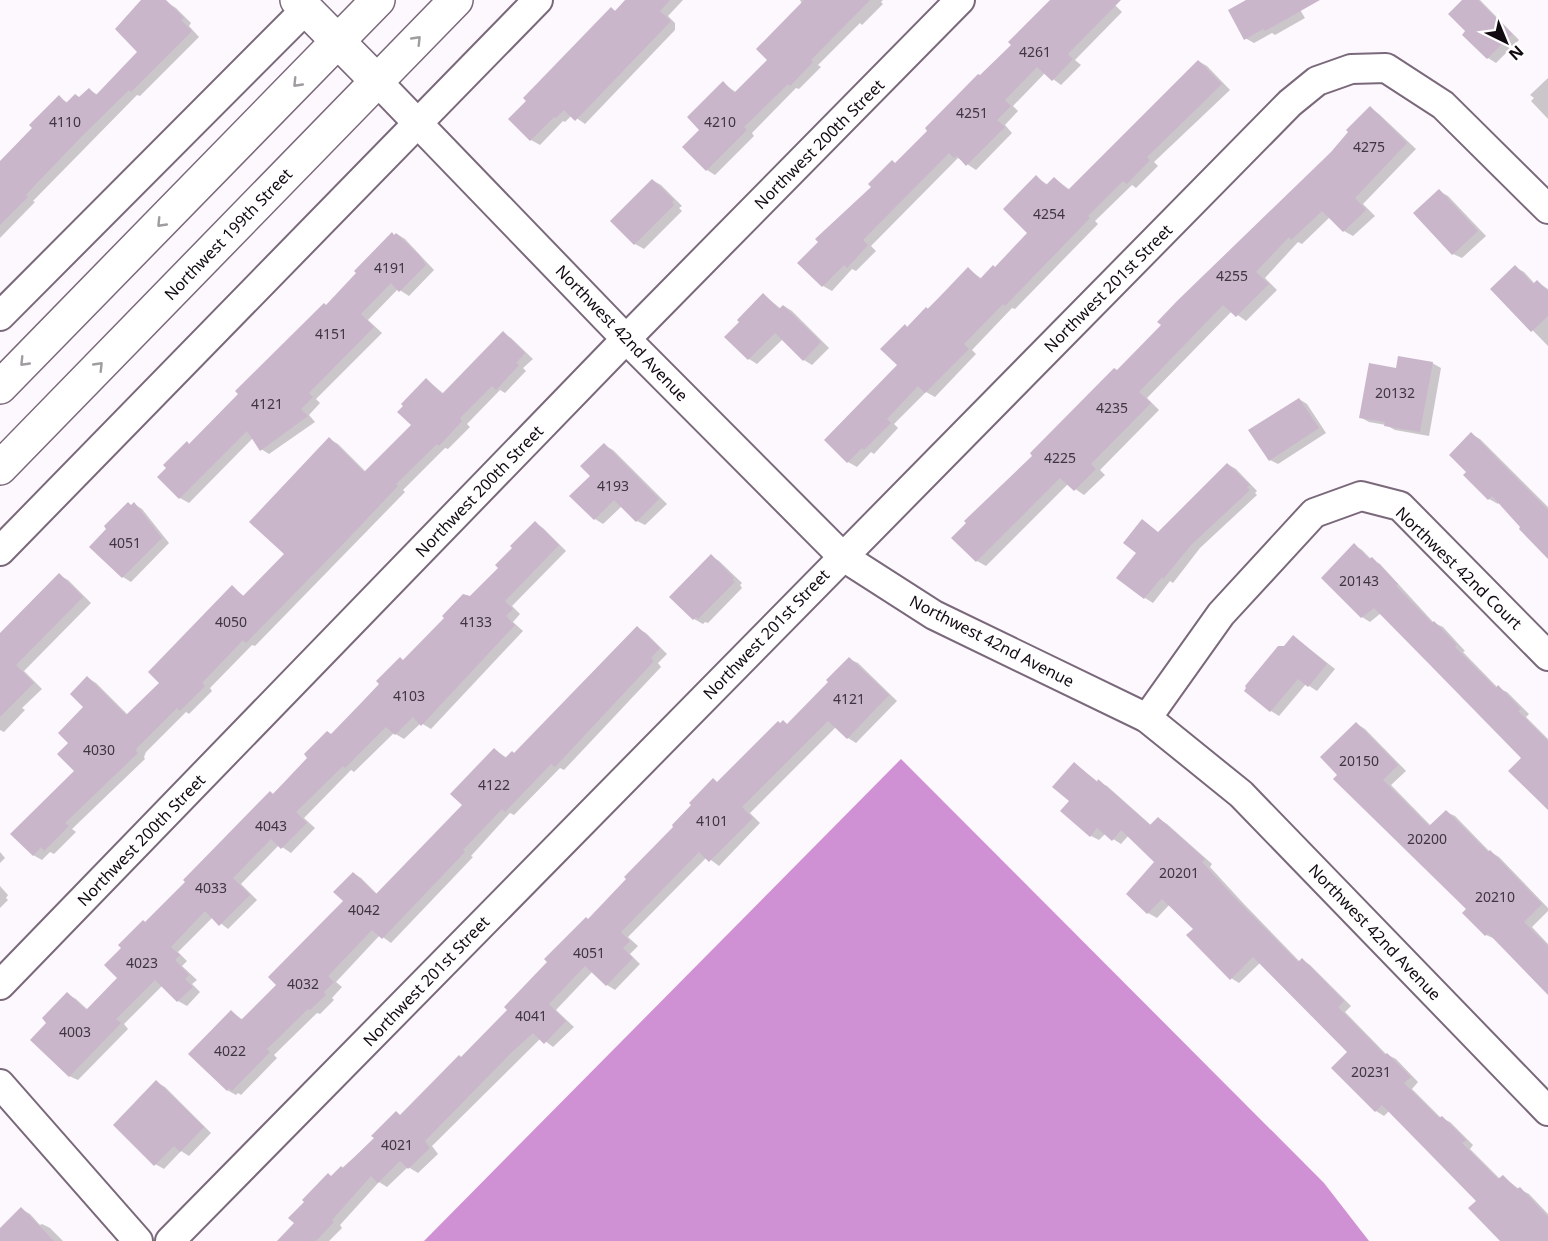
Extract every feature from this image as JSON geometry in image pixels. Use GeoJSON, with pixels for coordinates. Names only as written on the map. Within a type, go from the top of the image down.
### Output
{"type":"FeatureCollection","features":[{"type":"Feature","properties":{"kind":"main road"},"geometry":{"type":"LineString","coordinates":[[0,387],[378,0]]}},
{"type":"Feature","properties":{"kind":"main road","name":"Northwest 199th Street"},"geometry":{"type":"LineString","coordinates":[[0,468],[456,0]]}},
{"type":"Feature","properties":{"kind":"main road","name":"Northwest 42nd Avenue"},"geometry":{"type":"LineString","coordinates":[[302,5],[377,81]]}},
{"type":"Feature","properties":{"kind":"street"},"geometry":{"type":"LineString","coordinates":[[0,551],[538,0]]}},
{"type":"Feature","properties":{"kind":"street","name":"Northwest 200th Street"},"geometry":{"type":"LineString","coordinates":[[0,985],[626,339],[960,0]]}},
{"type":"Feature","properties":{"kind":"street"},"geometry":{"type":"LineString","coordinates":[[0,316],[302,5]]}},
{"type":"Feature","properties":{"kind":"street","name":"Northwest 201st Street"},"geometry":{"type":"LineString","coordinates":[[170,1241],[842,556],[1290,103],[1317,81],[1351,69],[1386,68],[1443,105],[1548,209]]}},
{"type":"Feature","properties":{"kind":"street","name":"Northwest 42nd Avenue"},"geometry":{"type":"LineString","coordinates":[[377,81],[626,339],[842,556],[934,615],[1147,718],[1241,794],[1548,1111]]}},
{"type":"Feature","properties":{"kind":"street","name":"Northwest 42nd Court"},"geometry":{"type":"LineString","coordinates":[[1147,718],[1221,614],[1314,513],[1361,496],[1400,506],[1548,656]]}},
{"type":"Feature","properties":{"kind":"street"},"geometry":{"type":"LineString","coordinates":[[0,1084],[138,1241]]}},
{"type":"Feature","properties":{"kind":"shaded area"},"geometry":{"type":"Polygon","coordinates":[[[901,759],[1324,1183],[1369,1241],[424,1241],[901,759]]]}},
{"type":"Feature","properties":{"kind":"building"},"geometry":{"type":"Polygon","coordinates":[[[141,0],[166,0],[184,18],[181,20],[192,31],[131,92],[129,90],[84,134],[0,225],[0,161],[32,128],[29,125],[59,95],[66,103],[75,94],[79,97],[89,88],[96,95],[137,52],[115,29],[141,0]]]}},
{"type":"Feature","properties":{"kind":"building"},"geometry":{"type":"Polygon","coordinates":[[[625,0],[670,0],[660,11],[671,21],[575,121],[564,110],[530,141],[508,119],[526,101],[523,98],[611,7],[615,11],[625,0]]]}},
{"type":"Feature","properties":{"kind":"building"},"geometry":{"type":"Polygon","coordinates":[[[804,0],[870,0],[811,60],[813,62],[790,86],[788,84],[744,127],[747,130],[706,171],[682,147],[699,130],[687,117],[723,81],[734,93],[767,60],[756,49],[804,0]]]}},
{"type":"Feature","properties":{"kind":"building"},"geometry":{"type":"Polygon","coordinates":[[[1050,0],[1121,0],[1068,54],[1073,59],[1052,81],[1037,67],[1005,100],[1011,106],[997,120],[1005,127],[966,166],[957,156],[954,158],[949,153],[863,240],[868,245],[847,268],[844,265],[822,287],[797,263],[818,242],[815,239],[871,187],[868,184],[892,160],[895,163],[927,131],[925,128],[978,74],[980,75],[1011,45],[1008,42],[1050,0]]]}},
{"type":"Feature","properties":{"kind":"building"},"geometry":{"type":"Polygon","coordinates":[[[1246,0],[1320,0],[1265,31],[1263,29],[1244,40],[1228,10],[1246,0]]]}},
{"type":"Feature","properties":{"kind":"building"},"geometry":{"type":"Polygon","coordinates":[[[1462,0],[1478,0],[1512,34],[1487,59],[1462,35],[1465,31],[1448,14],[1462,0]]]}},
{"type":"Feature","properties":{"kind":"building"},"geometry":{"type":"Polygon","coordinates":[[[1198,60],[1222,84],[1147,157],[1150,160],[1127,184],[1123,181],[1005,306],[1003,304],[964,344],[969,349],[925,393],[918,386],[887,419],[891,423],[864,450],[862,448],[847,463],[824,440],[897,365],[880,349],[905,324],[907,327],[926,307],[928,309],[968,267],[980,279],[993,265],[995,267],[1027,233],[1003,209],[1036,175],[1046,185],[1054,177],[1068,190],[1198,60]]]}},
{"type":"Feature","properties":{"kind":"building"},"geometry":{"type":"Polygon","coordinates":[[[1370,106],[1407,143],[1355,198],[1366,210],[1343,232],[1322,211],[1291,240],[1289,237],[1256,272],[1269,284],[1236,317],[1223,305],[1139,392],[1151,403],[1091,464],[1096,469],[1074,491],[1060,478],[976,562],[951,538],[966,523],[964,521],[1032,456],[1030,453],[1114,368],[1117,370],[1161,325],[1157,322],[1177,301],[1331,152],[1348,132],[1346,130],[1370,106]]]}},
{"type":"Feature","properties":{"kind":"building"},"geometry":{"type":"Polygon","coordinates":[[[652,179],[674,200],[672,202],[674,205],[634,245],[610,221],[652,179]]]}},
{"type":"Feature","properties":{"kind":"building"},"geometry":{"type":"Polygon","coordinates":[[[1439,189],[1478,231],[1452,255],[1413,213],[1439,189]]]}},
{"type":"Feature","properties":{"kind":"building"},"geometry":{"type":"Polygon","coordinates":[[[392,232],[394,235],[396,233],[419,255],[426,265],[399,292],[391,283],[361,314],[374,327],[309,393],[313,397],[301,409],[308,416],[260,451],[247,431],[179,499],[157,477],[166,468],[163,465],[187,441],[189,444],[238,394],[235,391],[324,303],[326,305],[356,273],[354,271],[392,232]]]}},
{"type":"Feature","properties":{"kind":"building"},"geometry":{"type":"Polygon","coordinates":[[[1515,265],[1533,284],[1537,280],[1548,291],[1548,316],[1531,332],[1490,289],[1515,265]]]}},
{"type":"Feature","properties":{"kind":"building"},"geometry":{"type":"Polygon","coordinates":[[[763,293],[779,309],[783,305],[821,342],[803,361],[775,333],[748,360],[724,337],[763,293]]]}},
{"type":"Feature","properties":{"kind":"building"},"geometry":{"type":"Polygon","coordinates":[[[503,331],[525,353],[516,363],[519,365],[496,390],[492,386],[460,418],[462,421],[439,446],[437,444],[396,484],[398,486],[344,543],[246,643],[243,640],[202,683],[205,686],[180,711],[177,708],[137,748],[138,753],[65,823],[69,826],[44,851],[41,847],[33,856],[10,834],[74,771],[57,754],[68,743],[58,733],[83,707],[70,694],[87,676],[126,715],[159,683],[148,672],[232,585],[243,596],[284,554],[249,522],[329,437],[364,472],[411,425],[397,412],[403,406],[401,404],[426,378],[442,394],[503,331]]]}},
{"type":"Feature","properties":{"kind":"building"},"geometry":{"type":"Polygon","coordinates":[[[1398,356],[1433,362],[1420,432],[1384,426],[1385,422],[1359,418],[1369,363],[1396,368],[1398,356]]]}},
{"type":"Feature","properties":{"kind":"building"},"geometry":{"type":"Polygon","coordinates":[[[1299,398],[1319,428],[1269,461],[1248,430],[1299,398]]]}},
{"type":"Feature","properties":{"kind":"building"},"geometry":{"type":"Polygon","coordinates":[[[1471,432],[1548,510],[1548,559],[1492,496],[1488,500],[1463,475],[1466,472],[1449,455],[1471,432]]]}},
{"type":"Feature","properties":{"kind":"building"},"geometry":{"type":"Polygon","coordinates":[[[604,443],[659,499],[636,522],[614,500],[594,520],[569,496],[590,476],[580,466],[604,443]]]}},
{"type":"Feature","properties":{"kind":"building"},"geometry":{"type":"Polygon","coordinates":[[[1227,463],[1250,485],[1247,487],[1250,490],[1192,544],[1144,599],[1116,578],[1136,553],[1123,543],[1142,519],[1158,532],[1227,463]]]}},
{"type":"Feature","properties":{"kind":"building"},"geometry":{"type":"Polygon","coordinates":[[[128,502],[131,505],[134,502],[162,538],[122,578],[89,547],[106,529],[104,526],[128,502]]]}},
{"type":"Feature","properties":{"kind":"building"},"geometry":{"type":"Polygon","coordinates":[[[535,521],[559,545],[505,601],[513,609],[506,616],[515,625],[421,726],[413,717],[395,735],[386,727],[296,812],[307,823],[281,849],[271,839],[233,878],[250,895],[219,926],[205,911],[171,947],[180,955],[175,960],[189,975],[185,979],[193,987],[177,1002],[155,980],[116,1019],[121,1023],[69,1077],[30,1040],[46,1023],[42,1018],[67,992],[86,1010],[117,978],[104,965],[121,948],[118,945],[185,882],[183,880],[270,791],[273,794],[307,758],[304,754],[327,731],[331,734],[379,684],[376,681],[400,657],[403,660],[444,618],[442,616],[463,594],[470,596],[498,568],[495,565],[535,521]]]}},
{"type":"Feature","properties":{"kind":"building"},"geometry":{"type":"Polygon","coordinates":[[[1354,543],[1369,559],[1372,557],[1398,584],[1396,586],[1432,623],[1434,621],[1457,645],[1455,647],[1496,688],[1498,685],[1521,709],[1518,711],[1548,741],[1548,810],[1508,771],[1521,758],[1433,668],[1374,608],[1361,618],[1321,578],[1354,543]]]}},
{"type":"Feature","properties":{"kind":"building"},"geometry":{"type":"Polygon","coordinates":[[[711,554],[734,578],[732,580],[735,582],[698,619],[696,617],[693,620],[669,597],[711,554]]]}},
{"type":"Feature","properties":{"kind":"building"},"geometry":{"type":"Polygon","coordinates":[[[59,573],[83,597],[16,665],[34,683],[0,717],[0,633],[59,573]]]}},
{"type":"Feature","properties":{"kind":"building"},"geometry":{"type":"Polygon","coordinates":[[[637,626],[660,648],[651,658],[654,661],[555,767],[551,764],[505,812],[502,809],[463,850],[465,852],[382,939],[372,930],[328,976],[334,982],[324,992],[326,995],[310,1010],[308,1009],[267,1049],[270,1052],[232,1091],[229,1088],[227,1091],[188,1054],[231,1010],[241,1020],[276,985],[268,977],[343,901],[333,892],[353,872],[376,894],[462,805],[450,794],[494,748],[505,758],[512,751],[514,753],[637,626]]]}},
{"type":"Feature","properties":{"kind":"building"},"geometry":{"type":"Polygon","coordinates":[[[1293,635],[1327,664],[1308,687],[1298,679],[1270,712],[1244,691],[1245,686],[1278,646],[1284,646],[1293,635]]]}},
{"type":"Feature","properties":{"kind":"building"},"geometry":{"type":"Polygon","coordinates":[[[849,657],[889,695],[847,739],[828,721],[742,807],[753,818],[709,862],[699,852],[621,932],[630,941],[623,948],[633,958],[606,986],[585,966],[549,1004],[566,1021],[544,1044],[533,1033],[511,1053],[425,1141],[430,1148],[408,1169],[400,1161],[378,1183],[371,1176],[316,1241],[277,1241],[294,1223],[288,1218],[304,1202],[302,1200],[328,1173],[331,1176],[341,1166],[343,1168],[374,1138],[371,1136],[396,1111],[400,1115],[507,1010],[504,1007],[547,962],[544,959],[586,917],[588,919],[626,879],[624,877],[673,827],[672,825],[691,805],[689,803],[713,778],[717,782],[778,721],[780,723],[783,720],[787,724],[849,657]]]}},
{"type":"Feature","properties":{"kind":"building"},"geometry":{"type":"Polygon","coordinates":[[[1356,722],[1398,765],[1383,780],[1429,826],[1446,810],[1488,852],[1490,850],[1542,904],[1524,922],[1548,946],[1548,995],[1488,933],[1485,936],[1462,913],[1466,909],[1333,779],[1337,775],[1320,757],[1356,722]]]}},
{"type":"Feature","properties":{"kind":"building"},"geometry":{"type":"Polygon","coordinates":[[[1074,762],[1097,782],[1098,779],[1150,825],[1158,817],[1205,859],[1202,862],[1234,897],[1298,962],[1302,958],[1344,1001],[1338,1007],[1385,1055],[1387,1053],[1411,1077],[1404,1083],[1439,1118],[1442,1116],[1466,1140],[1462,1143],[1498,1179],[1503,1175],[1517,1189],[1520,1187],[1548,1217],[1548,1241],[1500,1241],[1468,1208],[1476,1201],[1382,1105],[1375,1112],[1331,1068],[1347,1052],[1253,957],[1230,980],[1186,935],[1193,929],[1162,899],[1147,914],[1126,894],[1154,862],[1121,830],[1112,841],[1097,828],[1090,837],[1060,811],[1069,801],[1052,787],[1074,762]]]}},
{"type":"Feature","properties":{"kind":"building"},"geometry":{"type":"Polygon","coordinates":[[[156,1080],[204,1127],[180,1152],[174,1146],[154,1166],[113,1125],[156,1080]]]}},
{"type":"Feature","properties":{"kind":"building"},"geometry":{"type":"Polygon","coordinates":[[[21,1207],[54,1241],[0,1241],[0,1228],[21,1207]]]}}]}
